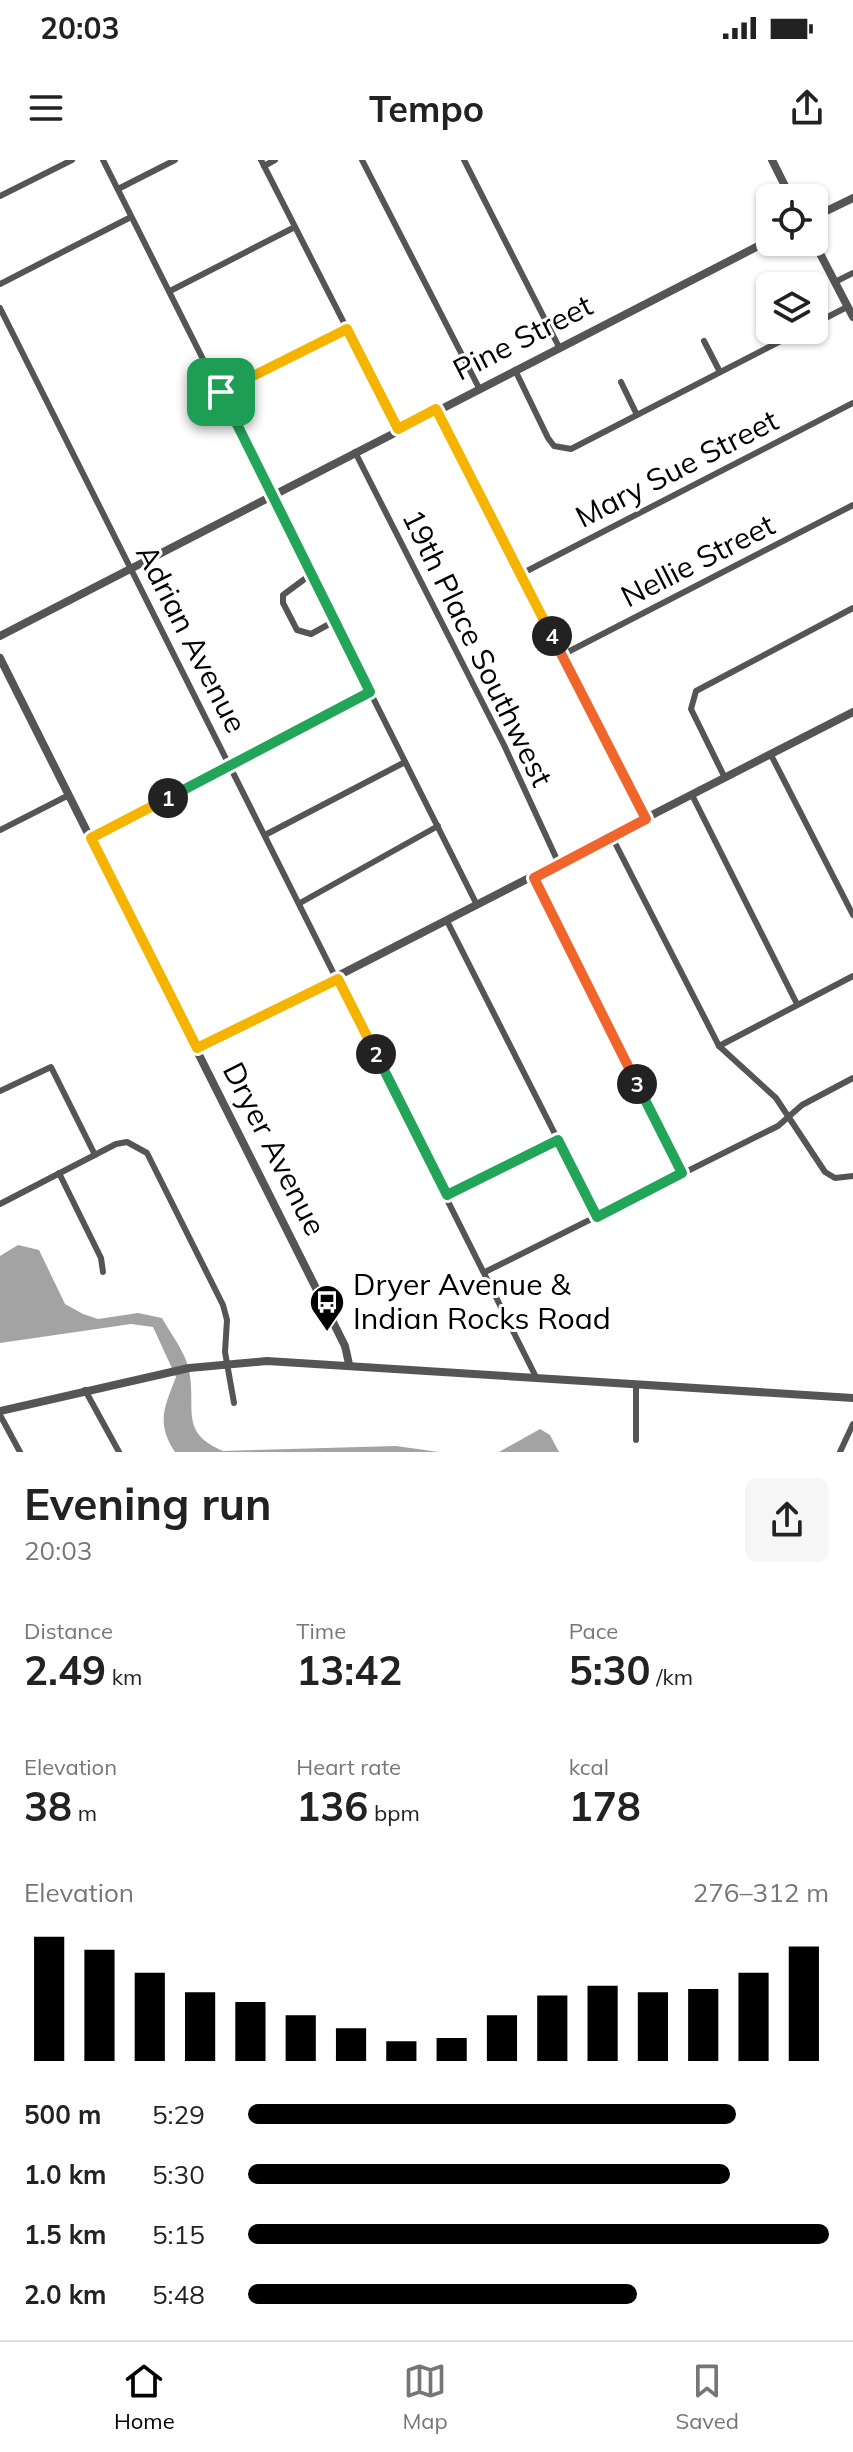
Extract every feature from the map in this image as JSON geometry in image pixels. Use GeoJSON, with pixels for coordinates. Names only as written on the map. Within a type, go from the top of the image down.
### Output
{"type":"FeatureCollection","features":[{"type":"Feature","properties":{"kind":"street"},"geometry":{"type":"LineString","coordinates":[[0,196],[72,160]]}},
{"type":"Feature","properties":{"kind":"street"},"geometry":{"type":"LineString","coordinates":[[103,160],[477,905]]}},
{"type":"Feature","properties":{"kind":"street"},"geometry":{"type":"LineString","coordinates":[[118,189],[175,160]]}},
{"type":"Feature","properties":{"kind":"street"},"geometry":{"type":"LineString","coordinates":[[275,160],[262,163],[398,429]]}},
{"type":"Feature","properties":{"kind":"street"},"geometry":{"type":"LineString","coordinates":[[362,160],[479,388]]}},
{"type":"Feature","properties":{"kind":"street"},"geometry":{"type":"LineString","coordinates":[[464,160],[559,347]]}},
{"type":"Feature","properties":{"kind":"street"},"geometry":{"type":"LineString","coordinates":[[772,160],[784,184]]}},
{"type":"Feature","properties":{"kind":"street"},"geometry":{"type":"LineString","coordinates":[[828,210],[853,198]]}},
{"type":"Feature","properties":{"kind":"street"},"geometry":{"type":"LineString","coordinates":[[0,284],[131,217]]}},
{"type":"Feature","properties":{"kind":"street"},"geometry":{"type":"LineString","coordinates":[[170,291],[295,227]]}},
{"type":"Feature","properties":{"kind":"street","name":"Pine Street"},"geometry":{"type":"LineString","coordinates":[[0,636],[436,409],[756,247]]}},
{"type":"Feature","properties":{"kind":"street"},"geometry":{"type":"LineString","coordinates":[[821,256],[853,317]]}},
{"type":"Feature","properties":{"kind":"street"},"geometry":{"type":"LineString","coordinates":[[835,282],[853,273]]}},
{"type":"Feature","properties":{"kind":"street"},"geometry":{"type":"LineString","coordinates":[[828,317],[847,307]]}},
{"type":"Feature","properties":{"kind":"street","name":"Adrian Avenue"},"geometry":{"type":"LineString","coordinates":[[0,308],[536,1377]]}},
{"type":"Feature","properties":{"kind":"street"},"geometry":{"type":"LineString","coordinates":[[221,392],[347,329]]}},
{"type":"Feature","properties":{"kind":"street"},"geometry":{"type":"LineString","coordinates":[[704,341],[720,372]]}},
{"type":"Feature","properties":{"kind":"street"},"geometry":{"type":"LineString","coordinates":[[515,370],[548,438],[563,450],[775,344]]}},
{"type":"Feature","properties":{"kind":"street"},"geometry":{"type":"LineString","coordinates":[[621,382],[637,415]]}},
{"type":"Feature","properties":{"kind":"street","name":"Mary Sue Street"},"geometry":{"type":"LineString","coordinates":[[521,574],[853,403]]}},
{"type":"Feature","properties":{"kind":"street"},"geometry":{"type":"LineString","coordinates":[[436,409],[646,819]]}},
{"type":"Feature","properties":{"kind":"street","name":"19th Place Southwest"},"geometry":{"type":"LineString","coordinates":[[355,452],[504,745],[559,864]]}},
{"type":"Feature","properties":{"kind":"street","name":"Nellie Street"},"geometry":{"type":"LineString","coordinates":[[562,655],[853,505]]}},
{"type":"Feature","properties":{"kind":"street"},"geometry":{"type":"LineString","coordinates":[[310,575],[283,595],[283,603],[297,630],[311,634],[333,622]]}},
{"type":"Feature","properties":{"kind":"street"},"geometry":{"type":"LineString","coordinates":[[725,778],[691,709],[696,691],[853,608]]}},
{"type":"Feature","properties":{"kind":"street","name":"Dryer Avenue"},"geometry":{"type":"LineString","coordinates":[[0,658],[345,1346],[349,1364]]}},
{"type":"Feature","properties":{"kind":"street"},"geometry":{"type":"LineString","coordinates":[[91,838],[370,692]]}},
{"type":"Feature","properties":{"kind":"street"},"geometry":{"type":"LineString","coordinates":[[197,1048],[338,979],[853,712]]}},
{"type":"Feature","properties":{"kind":"street"},"geometry":{"type":"LineString","coordinates":[[771,755],[853,915]]}},
{"type":"Feature","properties":{"kind":"street"},"geometry":{"type":"LineString","coordinates":[[265,835],[405,762]]}},
{"type":"Feature","properties":{"kind":"street"},"geometry":{"type":"LineString","coordinates":[[0,830],[69,795]]}},
{"type":"Feature","properties":{"kind":"street"},"geometry":{"type":"LineString","coordinates":[[692,795],[797,1004]]}},
{"type":"Feature","properties":{"kind":"street"},"geometry":{"type":"LineString","coordinates":[[300,903],[438,826]]}},
{"type":"Feature","properties":{"kind":"street"},"geometry":{"type":"LineString","coordinates":[[612,837],[719,1046],[776,1098],[791,1116],[825,1172],[835,1178],[853,1176]]}},
{"type":"Feature","properties":{"kind":"street"},"geometry":{"type":"LineString","coordinates":[[534,878],[682,1173]]}},
{"type":"Feature","properties":{"kind":"street"},"geometry":{"type":"LineString","coordinates":[[447,921],[597,1217]]}},
{"type":"Feature","properties":{"kind":"street"},"geometry":{"type":"LineString","coordinates":[[719,1046],[853,976]]}},
{"type":"Feature","properties":{"kind":"street"},"geometry":{"type":"LineString","coordinates":[[0,1080],[2,1090],[51,1067],[95,1155]]}},
{"type":"Feature","properties":{"kind":"street"},"geometry":{"type":"LineString","coordinates":[[485,1272],[791,1116],[802,1105],[853,1078]]}},
{"type":"Feature","properties":{"kind":"street"},"geometry":{"type":"LineString","coordinates":[[447,1195],[558,1140]]}},
{"type":"Feature","properties":{"kind":"street"},"geometry":{"type":"LineString","coordinates":[[0,1204],[127,1142],[147,1153],[223,1305],[234,1403]]}},
{"type":"Feature","properties":{"kind":"street"},"geometry":{"type":"LineString","coordinates":[[59,1173],[101,1258],[103,1272]]}},
{"type":"Feature","properties":{"kind":"street"},"geometry":{"type":"LineString","coordinates":[[20,1452],[0,1413],[85,1390],[228,1362],[349,1364],[853,1398]]}},
{"type":"Feature","properties":{"kind":"street"},"geometry":{"type":"LineString","coordinates":[[636,1384],[636,1440]]}},
{"type":"Feature","properties":{"kind":"street"},"geometry":{"type":"LineString","coordinates":[[85,1390],[119,1452]]}},
{"type":"Feature","properties":{"kind":"street"},"geometry":{"type":"LineString","coordinates":[[840,1452],[853,1424]]}},
{"type":"Feature","properties":{"kind":"shaded area"},"geometry":{"type":"Polygon","coordinates":[[[18,1245],[39,1250],[65,1304],[83,1314],[98,1319],[138,1313],[162,1318],[189,1368],[195,1429],[201,1437],[223,1451],[396,1446],[439,1452],[175,1452],[165,1432],[164,1415],[176,1377],[153,1327],[131,1324],[0,1343],[0,1256],[18,1245]]]}},
{"type":"Feature","properties":{"kind":"shaded area"},"geometry":{"type":"Polygon","coordinates":[[[540,1429],[550,1435],[559,1452],[499,1452],[540,1429]]]}},
{"type":"Feature","properties":{"kind":"place","name":"Dryer Avenue & Indian Rocks Road"},"geometry":{"type":"Point","coordinates":[327,1333]}},
{"type":"Feature","properties":{"kind":"route"},"geometry":{"type":"LineString","coordinates":[[347,329],[398,429],[436,409],[646,819],[534,878],[682,1173],[597,1217],[558,1140],[447,1195],[338,979],[197,1048],[91,838],[370,692],[221,392],[347,329]]}}]}
